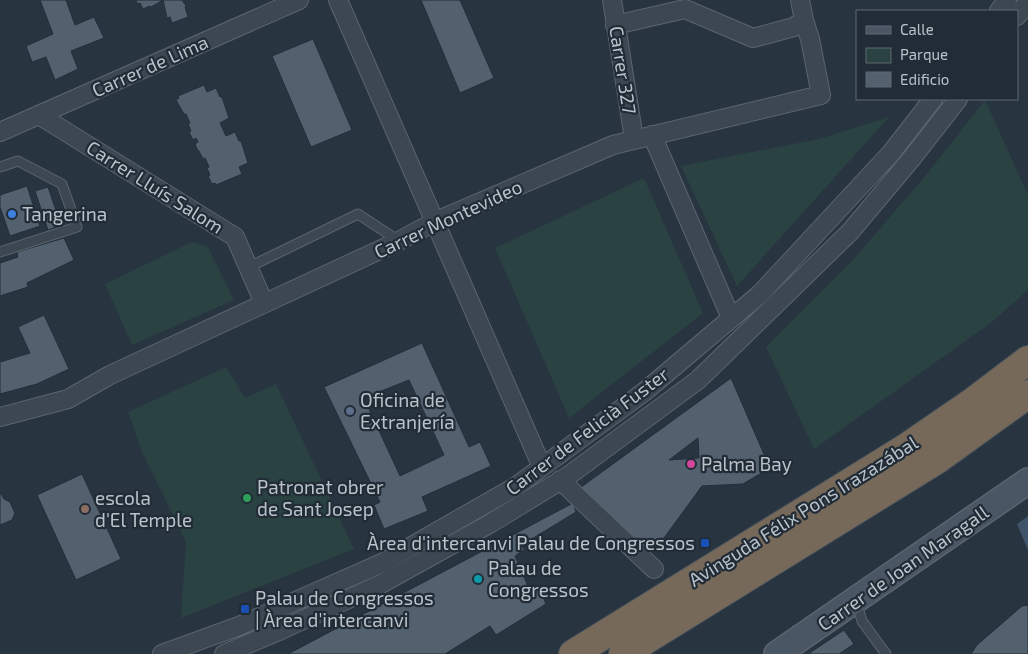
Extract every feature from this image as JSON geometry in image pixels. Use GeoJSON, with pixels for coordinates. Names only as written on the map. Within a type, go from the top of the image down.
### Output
{"type":"FeatureCollection","features":[{"type":"Feature","properties":{"kind":"highway","name":"Avinguda Félix Pons Irazazábal"},"geometry":{"type":"LineString","coordinates":[[573,654],[904,449],[974,401],[1028,360]]}},
{"type":"Feature","properties":{"kind":"highway","name":"Avinguda Félix Pons Irazazábal"},"geometry":{"type":"LineString","coordinates":[[624,654],[931,464],[1028,394]]}},
{"type":"Feature","properties":{"kind":"street","name":"Carrer de Lima"},"geometry":{"type":"LineString","coordinates":[[0,132],[299,0]]}},
{"type":"Feature","properties":{"kind":"street"},"geometry":{"type":"LineString","coordinates":[[338,0],[542,467]]}},
{"type":"Feature","properties":{"kind":"street","name":"Carrer 327"},"geometry":{"type":"LineString","coordinates":[[612,0],[634,139]]}},
{"type":"Feature","properties":{"kind":"street","name":"Carrer Montevideo"},"geometry":{"type":"LineString","coordinates":[[0,417],[68,399],[110,375],[399,241],[434,222],[613,145],[821,94],[800,0]]}},
{"type":"Feature","properties":{"kind":"street"},"geometry":{"type":"LineString","coordinates":[[1018,15],[1028,2]]}},
{"type":"Feature","properties":{"kind":"street"},"geometry":{"type":"LineString","coordinates":[[616,24],[685,9],[754,38],[794,27],[804,20]]}},
{"type":"Feature","properties":{"kind":"street","name":"Carrer de Felicià Fuster"},"geometry":{"type":"LineString","coordinates":[[162,654],[239,626],[382,563],[492,500],[542,467],[644,392],[760,294],[891,153],[931,100]]}},
{"type":"Feature","properties":{"kind":"street","name":"Carrer de Felicià Fuster"},"geometry":{"type":"LineString","coordinates":[[224,654],[381,584],[491,523],[560,480],[698,380],[850,232],[957,100]]}},
{"type":"Feature","properties":{"kind":"street","name":"Carrer Lluís Salom"},"geometry":{"type":"LineString","coordinates":[[39,115],[235,237],[264,303]]}},
{"type":"Feature","properties":{"kind":"street"},"geometry":{"type":"LineString","coordinates":[[652,135],[731,318]]}},
{"type":"Feature","properties":{"kind":"street"},"geometry":{"type":"LineString","coordinates":[[560,480],[654,569]]}},
{"type":"Feature","properties":{"kind":"street","name":"Carrer de Joan Maragall"},"geometry":{"type":"LineString","coordinates":[[777,654],[1028,481]]}},
{"type":"Feature","properties":{"kind":"lane"},"geometry":{"type":"LineString","coordinates":[[0,167],[18,161],[62,184],[77,226],[0,252]]}},
{"type":"Feature","properties":{"kind":"lane"},"geometry":{"type":"LineString","coordinates":[[249,267],[358,214],[399,241]]}},
{"type":"Feature","properties":{"kind":"lane"},"geometry":{"type":"LineString","coordinates":[[859,611],[862,621],[886,654]]}},
{"type":"Feature","properties":{"kind":"green space"},"geometry":{"type":"Polygon","coordinates":[[[985,100],[1028,195],[1028,290],[992,322],[814,449],[766,347],[852,261],[927,174],[985,100]]]}},
{"type":"Feature","properties":{"kind":"green space"},"geometry":{"type":"Polygon","coordinates":[[[889,117],[737,286],[681,166],[819,139],[889,117]]]}},
{"type":"Feature","properties":{"kind":"green space"},"geometry":{"type":"Polygon","coordinates":[[[644,178],[703,313],[569,418],[495,248],[644,178]]]}},
{"type":"Feature","properties":{"kind":"green space"},"geometry":{"type":"Polygon","coordinates":[[[192,242],[208,247],[234,300],[132,345],[105,284],[192,242]]]}},
{"type":"Feature","properties":{"kind":"green space","name":"Patronat obrer de Sant Josep"},"geometry":{"type":"Polygon","coordinates":[[[226,367],[245,398],[276,384],[354,549],[181,618],[186,542],[143,454],[128,412],[226,367]]]}},
{"type":"Feature","properties":{"kind":"water"},"geometry":{"type":"Polygon","coordinates":[[[1028,516],[1028,550],[1017,524],[1028,516]]]}},
{"type":"Feature","properties":{"kind":"building"},"geometry":{"type":"Polygon","coordinates":[[[40,0],[66,0],[75,25],[94,17],[104,38],[71,51],[78,69],[55,80],[46,57],[32,62],[26,46],[53,34],[40,0]]]}},
{"type":"Feature","properties":{"kind":"building"},"geometry":{"type":"Polygon","coordinates":[[[136,0],[163,0],[143,9],[140,3],[137,4],[136,0]]]}},
{"type":"Feature","properties":{"kind":"building"},"geometry":{"type":"Polygon","coordinates":[[[163,0],[182,0],[186,6],[188,17],[172,23],[170,17],[167,18],[163,0]]]}},
{"type":"Feature","properties":{"kind":"building"},"geometry":{"type":"Polygon","coordinates":[[[421,0],[460,0],[494,78],[460,93],[421,0]]]}},
{"type":"Feature","properties":{"kind":"building"},"geometry":{"type":"Polygon","coordinates":[[[313,39],[352,130],[311,147],[272,56],[313,39]]]}},
{"type":"Feature","properties":{"kind":"building"},"geometry":{"type":"Polygon","coordinates":[[[204,85],[207,92],[216,88],[220,97],[222,97],[229,118],[220,123],[226,136],[235,132],[239,141],[241,141],[248,163],[239,167],[242,174],[216,185],[215,183],[212,184],[208,176],[210,175],[207,168],[209,167],[205,158],[203,159],[198,151],[195,144],[198,142],[196,138],[193,140],[189,132],[191,131],[188,124],[190,123],[176,100],[179,98],[178,96],[204,85]]]}},
{"type":"Feature","properties":{"kind":"building"},"geometry":{"type":"Polygon","coordinates":[[[27,186],[40,226],[10,236],[0,207],[0,195],[27,186]]]}},
{"type":"Feature","properties":{"kind":"building"},"geometry":{"type":"Polygon","coordinates":[[[48,187],[61,225],[48,230],[35,191],[48,187]]]}},
{"type":"Feature","properties":{"kind":"building"},"geometry":{"type":"Polygon","coordinates":[[[64,238],[74,260],[27,283],[28,287],[0,296],[0,263],[18,257],[17,252],[64,238]]]}},
{"type":"Feature","properties":{"kind":"building"},"geometry":{"type":"Polygon","coordinates":[[[44,315],[69,369],[37,384],[0,394],[0,362],[30,353],[18,327],[44,315]]]}},
{"type":"Feature","properties":{"kind":"building"},"geometry":{"type":"Polygon","coordinates":[[[422,343],[469,447],[480,442],[491,466],[422,497],[428,511],[384,529],[374,505],[380,502],[324,387],[422,343]],[[409,380],[364,398],[400,476],[444,455],[409,380]]]}},
{"type":"Feature","properties":{"kind":"building","name":"Palma Bay"},"geometry":{"type":"Polygon","coordinates":[[[731,378],[770,468],[743,484],[702,486],[653,553],[573,493],[731,378]],[[698,438],[669,460],[699,458],[698,438]]]}},
{"type":"Feature","properties":{"kind":"building"},"geometry":{"type":"Polygon","coordinates":[[[82,474],[121,559],[76,580],[37,495],[82,474]]]}},
{"type":"Feature","properties":{"kind":"building"},"geometry":{"type":"Polygon","coordinates":[[[0,492],[4,499],[10,502],[15,513],[12,520],[0,525],[0,492]]]}},
{"type":"Feature","properties":{"kind":"building","name":"Palau de Congressos"},"geometry":{"type":"Polygon","coordinates":[[[573,503],[576,512],[522,545],[524,550],[515,556],[530,591],[539,587],[546,604],[496,635],[490,626],[445,654],[288,654],[573,503]]]}},
{"type":"Feature","properties":{"kind":"building"},"geometry":{"type":"Polygon","coordinates":[[[1028,605],[1028,654],[971,654],[977,645],[1022,606],[1028,605]]]}},
{"type":"Feature","properties":{"kind":"building"},"geometry":{"type":"Polygon","coordinates":[[[844,630],[854,644],[839,654],[808,654],[844,630]]]}},
{"type":"Feature","properties":{"kind":"place","name":"Tangerina"},"geometry":{"type":"Point","coordinates":[12,214]}},
{"type":"Feature","properties":{"kind":"place","name":"Oficina de Extranjería"},"geometry":{"type":"Point","coordinates":[350,411]}},
{"type":"Feature","properties":{"kind":"place","name":"Palma Bay"},"geometry":{"type":"Point","coordinates":[691,464]}},
{"type":"Feature","properties":{"kind":"place","name":"Patronat obrer de Sant Josep"},"geometry":{"type":"Point","coordinates":[247,498]}},
{"type":"Feature","properties":{"kind":"place","name":"escola d'El Temple"},"geometry":{"type":"Point","coordinates":[85,509]}},
{"type":"Feature","properties":{"kind":"place","name":"Àrea d'intercanvi Palau de Congressos"},"geometry":{"type":"Point","coordinates":[705,543]}},
{"type":"Feature","properties":{"kind":"place","name":"Palau de Congressos"},"geometry":{"type":"Point","coordinates":[478,579]}},
{"type":"Feature","properties":{"kind":"place","name":"Palau de Congressos | Àrea d'intercanvi"},"geometry":{"type":"Point","coordinates":[245,609]}}]}
